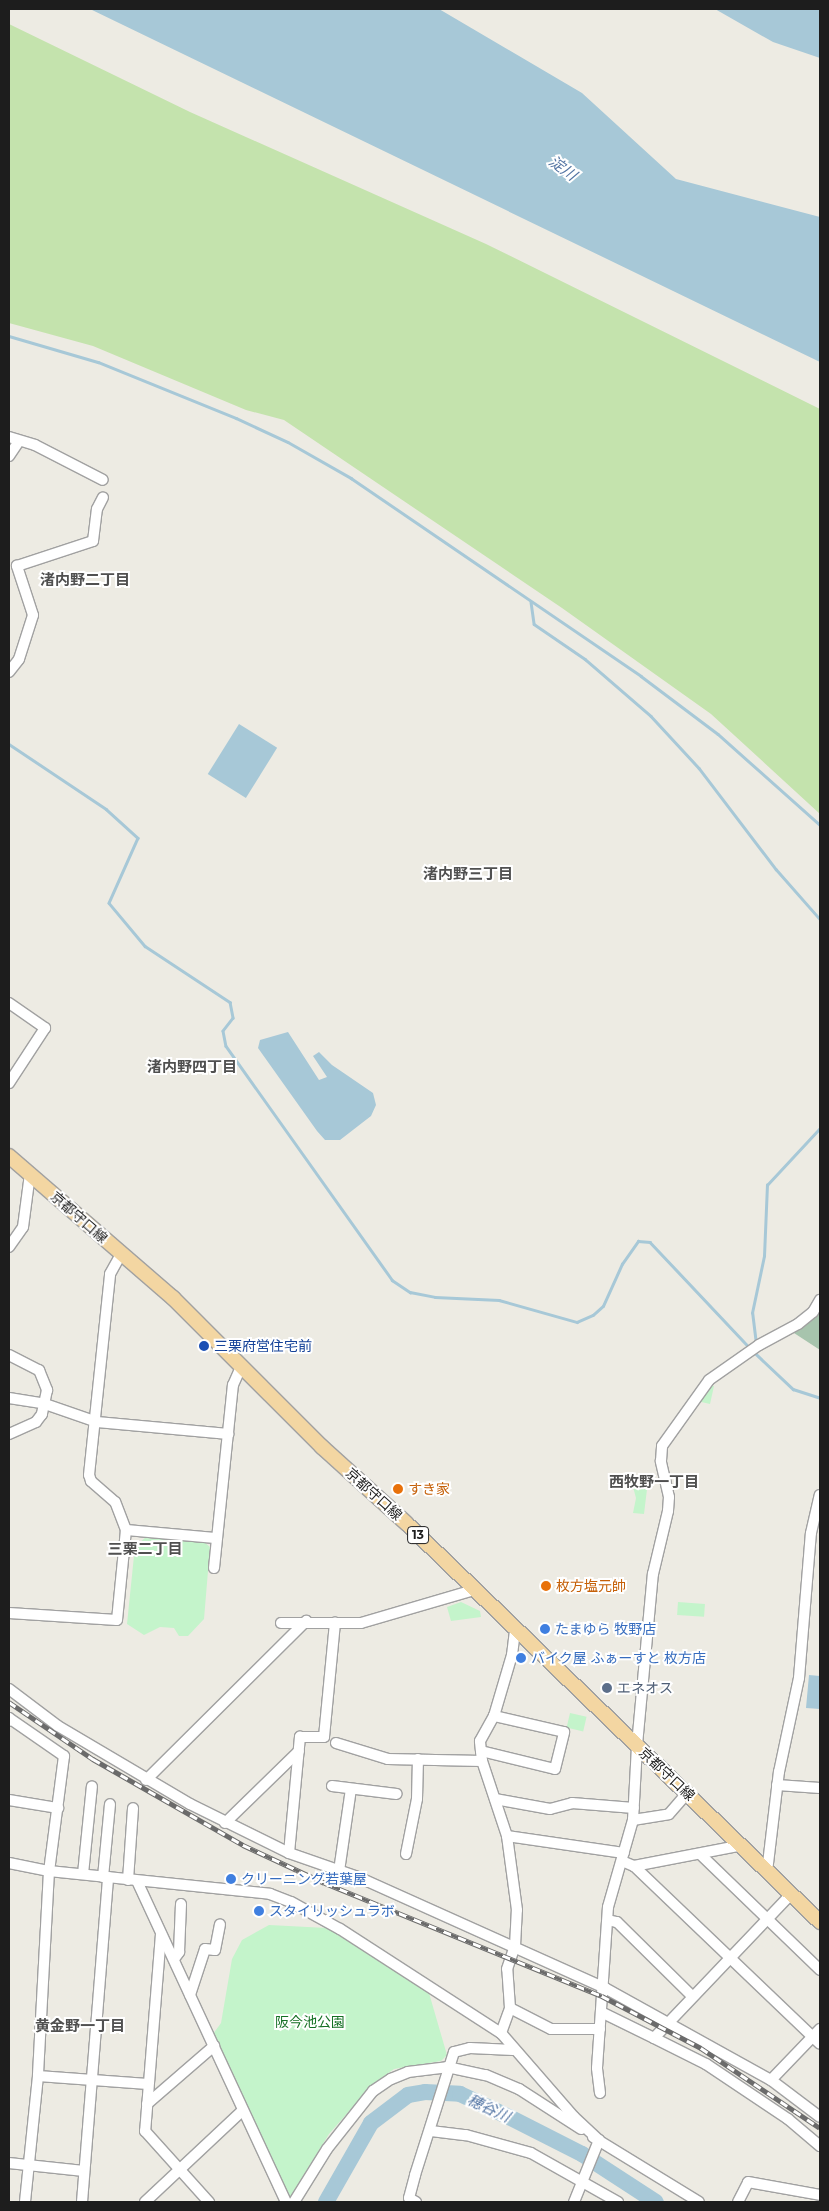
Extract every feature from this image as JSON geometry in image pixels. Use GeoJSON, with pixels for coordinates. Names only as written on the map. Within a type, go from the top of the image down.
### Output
{"type":"FeatureCollection","features":[{"type":"Feature","properties":{"kind":"main road","name":"京都守口線"},"geometry":{"type":"LineString","coordinates":[[9,1156],[173,1298],[242,1364],[322,1447],[743,1845],[767,1872],[820,1922]]}},
{"type":"Feature","properties":{"kind":"street"},"geometry":{"type":"LineString","coordinates":[[9,437],[35,445],[103,480]]}},
{"type":"Feature","properties":{"kind":"street"},"geometry":{"type":"LineString","coordinates":[[9,456],[19,441]]}},
{"type":"Feature","properties":{"kind":"street"},"geometry":{"type":"LineString","coordinates":[[9,672],[19,659],[33,615],[17,566],[93,541],[97,510],[103,497]]}},
{"type":"Feature","properties":{"kind":"street"},"geometry":{"type":"LineString","coordinates":[[9,1003],[45,1028],[9,1084]]}},
{"type":"Feature","properties":{"kind":"street"},"geometry":{"type":"LineString","coordinates":[[9,1247],[23,1227],[30,1174]]}},
{"type":"Feature","properties":{"kind":"street"},"geometry":{"type":"LineString","coordinates":[[9,1613],[117,1620],[126,1530],[115,1502],[91,1481],[89,1475],[97,1422],[110,1274],[121,1254]]}},
{"type":"Feature","properties":{"kind":"street"},"geometry":{"type":"LineString","coordinates":[[600,2093],[598,2068],[601,2012],[605,1988],[608,1920],[633,1820],[637,1746],[654,1567],[668,1511],[669,1497],[661,1461],[662,1446],[709,1380],[760,1346],[798,1324],[820,1300]]}},
{"type":"Feature","properties":{"kind":"street"},"geometry":{"type":"LineString","coordinates":[[9,1355],[39,1370],[47,1382],[45,1404],[36,1422],[9,1434]]}},
{"type":"Feature","properties":{"kind":"street"},"geometry":{"type":"LineString","coordinates":[[214,1568],[234,1385],[242,1364]]}},
{"type":"Feature","properties":{"kind":"street"},"geometry":{"type":"LineString","coordinates":[[9,1398],[45,1404],[97,1422],[228,1434]]}},
{"type":"Feature","properties":{"kind":"street"},"geometry":{"type":"LineString","coordinates":[[767,1872],[777,1785],[799,1678],[811,1533],[820,1495]]}},
{"type":"Feature","properties":{"kind":"street"},"geometry":{"type":"LineString","coordinates":[[126,1530],[216,1538]]}},
{"type":"Feature","properties":{"kind":"street"},"geometry":{"type":"LineString","coordinates":[[281,1623],[370,1621],[474,1590]]}},
{"type":"Feature","properties":{"kind":"street"},"geometry":{"type":"LineString","coordinates":[[146,1780],[306,1621]]}},
{"type":"Feature","properties":{"kind":"street"},"geometry":{"type":"LineString","coordinates":[[289,1853],[300,1737],[324,1737],[335,1623]]}},
{"type":"Feature","properties":{"kind":"street"},"geometry":{"type":"LineString","coordinates":[[501,2033],[510,2008],[507,1969],[515,1946],[517,1910],[507,1836],[494,1799],[482,1756],[480,1741],[494,1716],[512,1655],[515,1630]]}},
{"type":"Feature","properties":{"kind":"street"},"geometry":{"type":"LineString","coordinates":[[9,1689],[58,1726],[146,1780],[225,1823],[289,1853],[339,1871],[515,1946],[605,1988],[668,2020],[771,2080],[820,2117]]}},
{"type":"Feature","properties":{"kind":"street"},"geometry":{"type":"LineString","coordinates":[[336,1743],[388,1759],[482,1756],[555,1769],[564,1732],[494,1716]]}},
{"type":"Feature","properties":{"kind":"street"},"geometry":{"type":"LineString","coordinates":[[9,1721],[9,1718],[64,1756],[49,1870],[38,2076],[25,2202]]}},
{"type":"Feature","properties":{"kind":"street"},"geometry":{"type":"LineString","coordinates":[[225,1823],[299,1751]]}},
{"type":"Feature","properties":{"kind":"street"},"geometry":{"type":"LineString","coordinates":[[406,1854],[417,1799],[418,1759]]}},
{"type":"Feature","properties":{"kind":"street"},"geometry":{"type":"LineString","coordinates":[[777,1785],[820,1788]]}},
{"type":"Feature","properties":{"kind":"street"},"geometry":{"type":"LineString","coordinates":[[83,1874],[92,1786]]}},
{"type":"Feature","properties":{"kind":"street"},"geometry":{"type":"LineString","coordinates":[[332,1786],[397,1794]]}},
{"type":"Feature","properties":{"kind":"street"},"geometry":{"type":"LineString","coordinates":[[339,1871],[351,1789]]}},
{"type":"Feature","properties":{"kind":"street"},"geometry":{"type":"LineString","coordinates":[[633,1820],[669,1814],[687,1793]]}},
{"type":"Feature","properties":{"kind":"street"},"geometry":{"type":"LineString","coordinates":[[494,1799],[550,1809],[572,1803],[634,1808]]}},
{"type":"Feature","properties":{"kind":"street"},"geometry":{"type":"LineString","coordinates":[[9,1800],[58,1808]]}},
{"type":"Feature","properties":{"kind":"street"},"geometry":{"type":"LineString","coordinates":[[82,2202],[110,1804]]}},
{"type":"Feature","properties":{"kind":"street"},"geometry":{"type":"LineString","coordinates":[[133,1808],[132,1880],[174,1959],[286,2202]]}},
{"type":"Feature","properties":{"kind":"street"},"geometry":{"type":"LineString","coordinates":[[507,1836],[623,1857],[816,2041]]}},
{"type":"Feature","properties":{"kind":"street"},"geometry":{"type":"LineString","coordinates":[[634,1866],[743,1845]]}},
{"type":"Feature","properties":{"kind":"street"},"geometry":{"type":"LineString","coordinates":[[700,1854],[820,1970]]}},
{"type":"Feature","properties":{"kind":"street"},"geometry":{"type":"LineString","coordinates":[[9,1862],[49,1870],[280,1897],[340,1928],[501,2033],[513,2050],[598,2142]]}},
{"type":"Feature","properties":{"kind":"street"},"geometry":{"type":"LineString","coordinates":[[654,2038],[668,2020],[790,1894]]}},
{"type":"Feature","properties":{"kind":"street"},"geometry":{"type":"LineString","coordinates":[[174,1959],[179,1952],[181,1904]]}},
{"type":"Feature","properties":{"kind":"street"},"geometry":{"type":"LineString","coordinates":[[608,1920],[617,1922],[692,1996]]}},
{"type":"Feature","properties":{"kind":"street"},"geometry":{"type":"LineString","coordinates":[[190,1995],[205,1949],[215,1950],[220,1924]]}},
{"type":"Feature","properties":{"kind":"street"},"geometry":{"type":"LineString","coordinates":[[161,1932],[145,2131],[209,2202]]}},
{"type":"Feature","properties":{"kind":"street"},"geometry":{"type":"LineString","coordinates":[[510,2008],[551,2029],[600,2029]]}},
{"type":"Feature","properties":{"kind":"street"},"geometry":{"type":"LineString","coordinates":[[601,2012],[706,2064],[788,2119],[820,2146]]}},
{"type":"Feature","properties":{"kind":"street"},"geometry":{"type":"LineString","coordinates":[[771,2080],[816,2041],[820,2029]]}},
{"type":"Feature","properties":{"kind":"street"},"geometry":{"type":"LineString","coordinates":[[147,2104],[214,2046]]}},
{"type":"Feature","properties":{"kind":"street"},"geometry":{"type":"LineString","coordinates":[[416,2202],[409,2198],[432,2128],[447,2067],[454,2052],[470,2048],[513,2050]]}},
{"type":"Feature","properties":{"kind":"street"},"geometry":{"type":"LineString","coordinates":[[294,2202],[327,2149],[373,2091],[391,2079],[408,2072],[447,2067],[486,2074],[519,2089],[598,2142],[698,2202]]}},
{"type":"Feature","properties":{"kind":"street"},"geometry":{"type":"LineString","coordinates":[[38,2076],[148,2084]]}},
{"type":"Feature","properties":{"kind":"street"},"geometry":{"type":"LineString","coordinates":[[145,2202],[243,2110]]}},
{"type":"Feature","properties":{"kind":"street"},"geometry":{"type":"LineString","coordinates":[[432,2128],[466,2135],[531,2153],[582,2180],[618,2202]]}},
{"type":"Feature","properties":{"kind":"street"},"geometry":{"type":"LineString","coordinates":[[574,2202],[598,2142]]}},
{"type":"Feature","properties":{"kind":"street"},"geometry":{"type":"LineString","coordinates":[[9,2163],[84,2171]]}},
{"type":"Feature","properties":{"kind":"street"},"geometry":{"type":"LineString","coordinates":[[738,2202],[748,2182],[820,2195]]}},
{"type":"Feature","properties":{"kind":"green space"},"geometry":{"type":"Polygon","coordinates":[[[9,24],[190,112],[486,244],[820,409],[820,814],[711,714],[562,608],[284,420],[246,410],[93,346],[9,323],[9,24]]]}},
{"type":"Feature","properties":{"kind":"green space"},"geometry":{"type":"Polygon","coordinates":[[[817,1313],[820,1314],[820,1350],[794,1333],[817,1313]]]}},
{"type":"Feature","properties":{"kind":"green space"},"geometry":{"type":"Polygon","coordinates":[[[708,1385],[714,1386],[710,1404],[697,1401],[708,1385]]]}},
{"type":"Feature","properties":{"kind":"green space"},"geometry":{"type":"Polygon","coordinates":[[[648,1481],[644,1514],[633,1513],[636,1498],[633,1487],[648,1481]]]}},
{"type":"Feature","properties":{"kind":"green space"},"geometry":{"type":"Polygon","coordinates":[[[145,1538],[204,1542],[210,1547],[204,1619],[188,1636],[179,1636],[174,1628],[160,1627],[144,1635],[127,1624],[135,1546],[145,1538]]]}},
{"type":"Feature","properties":{"kind":"green space"},"geometry":{"type":"Polygon","coordinates":[[[461,1602],[480,1611],[481,1617],[451,1621],[447,1607],[461,1602]]]}},
{"type":"Feature","properties":{"kind":"green space"},"geometry":{"type":"Polygon","coordinates":[[[678,1602],[705,1604],[704,1617],[677,1615],[678,1602]]]}},
{"type":"Feature","properties":{"kind":"green space"},"geometry":{"type":"Polygon","coordinates":[[[570,1713],[587,1717],[583,1731],[567,1728],[570,1713]]]}},
{"type":"Feature","properties":{"kind":"green space","name":"阪今池公園"},"geometry":{"type":"Polygon","coordinates":[[[269,1925],[327,1928],[429,1993],[447,2055],[441,2061],[394,2069],[372,2085],[329,2134],[289,2199],[213,2034],[221,2023],[232,1959],[242,1940],[269,1925]]]}},
{"type":"Feature","properties":{"kind":"water","name":"淀川"},"geometry":{"type":"Polygon","coordinates":[[[90,9],[439,9],[582,93],[676,179],[820,217],[820,362],[90,9]]]}},
{"type":"Feature","properties":{"kind":"water"},"geometry":{"type":"Polygon","coordinates":[[[715,9],[820,9],[820,58],[773,42],[715,9]]]}},
{"type":"Feature","properties":{"kind":"water"},"geometry":{"type":"Polygon","coordinates":[[[239,724],[277,748],[246,798],[208,774],[239,724]]]}},
{"type":"Feature","properties":{"kind":"water"},"geometry":{"type":"Polygon","coordinates":[[[288,1032],[319,1080],[327,1077],[313,1056],[319,1052],[332,1065],[373,1093],[376,1105],[371,1116],[340,1140],[325,1140],[258,1048],[260,1040],[288,1032]]]}},
{"type":"Feature","properties":{"kind":"water"},"geometry":{"type":"Polygon","coordinates":[[[809,1675],[820,1676],[820,1709],[806,1708],[809,1675]]]}},
{"type":"Feature","properties":{"kind":"waterway"},"geometry":{"type":"LineString","coordinates":[[9,336],[98,362],[236,418],[288,442],[351,478],[641,676],[718,734],[820,825]]}},
{"type":"Feature","properties":{"kind":"waterway"},"geometry":{"type":"LineString","coordinates":[[531,602],[534,624],[585,659],[651,716],[699,768],[776,869],[820,919]]}},
{"type":"Feature","properties":{"kind":"waterway"},"geometry":{"type":"LineString","coordinates":[[9,744],[106,809],[138,838],[109,903],[145,946],[230,1002],[233,1018],[223,1031],[226,1046],[392,1280],[410,1292],[435,1297],[499,1300],[577,1322],[593,1315],[603,1306],[622,1264],[638,1241],[650,1242],[750,1348]]}},
{"type":"Feature","properties":{"kind":"waterway"},"geometry":{"type":"LineString","coordinates":[[756,1344],[752,1313],[764,1256],[767,1185],[820,1128]]}},
{"type":"Feature","properties":{"kind":"waterway"},"geometry":{"type":"LineString","coordinates":[[754,1352],[793,1389],[820,1398]]}},
{"type":"Feature","properties":{"kind":"waterway","name":"穂谷川"},"geometry":{"type":"LineString","coordinates":[[326,2202],[371,2123],[408,2095],[425,2092],[460,2094],[509,2117],[582,2154],[656,2202]]}},
{"type":"Feature","properties":{"kind":"railway"},"geometry":{"type":"LineString","coordinates":[[9,1702],[93,1759],[243,1845],[325,1883],[602,1996],[701,2048],[820,2128]]}},
{"type":"Feature","properties":{"kind":"place","name":"三栗府営住宅前"},"geometry":{"type":"Point","coordinates":[204,1346]}},
{"type":"Feature","properties":{"kind":"place","name":"すき家"},"geometry":{"type":"Point","coordinates":[398,1489]}},
{"type":"Feature","properties":{"kind":"place","name":"枚方塩元帥"},"geometry":{"type":"Point","coordinates":[546,1586]}},
{"type":"Feature","properties":{"kind":"place","name":"たまゆら 牧野店"},"geometry":{"type":"Point","coordinates":[545,1629]}},
{"type":"Feature","properties":{"kind":"place","name":"バイク屋 ふぁーすと 枚方店"},"geometry":{"type":"Point","coordinates":[521,1658]}},
{"type":"Feature","properties":{"kind":"place","name":"エネオス"},"geometry":{"type":"Point","coordinates":[607,1688]}},
{"type":"Feature","properties":{"kind":"place","name":"クリーニング若葉屋"},"geometry":{"type":"Point","coordinates":[231,1879]}},
{"type":"Feature","properties":{"kind":"place","name":"スタイリッシュラボ"},"geometry":{"type":"Point","coordinates":[259,1911]}},
{"type":"Feature","properties":{"kind":"district","name":"渚内野二丁目"},"geometry":{"type":"Point","coordinates":[85,580]}},
{"type":"Feature","properties":{"kind":"district","name":"渚内野三丁目"},"geometry":{"type":"Point","coordinates":[468,874]}},
{"type":"Feature","properties":{"kind":"district","name":"渚内野四丁目"},"geometry":{"type":"Point","coordinates":[192,1067]}},
{"type":"Feature","properties":{"kind":"district","name":"西牧野一丁目"},"geometry":{"type":"Point","coordinates":[654,1482]}},
{"type":"Feature","properties":{"kind":"district","name":"三栗二丁目"},"geometry":{"type":"Point","coordinates":[145,1549]}},
{"type":"Feature","properties":{"kind":"district","name":"黄金野一丁目"},"geometry":{"type":"Point","coordinates":[80,2026]}}]}
